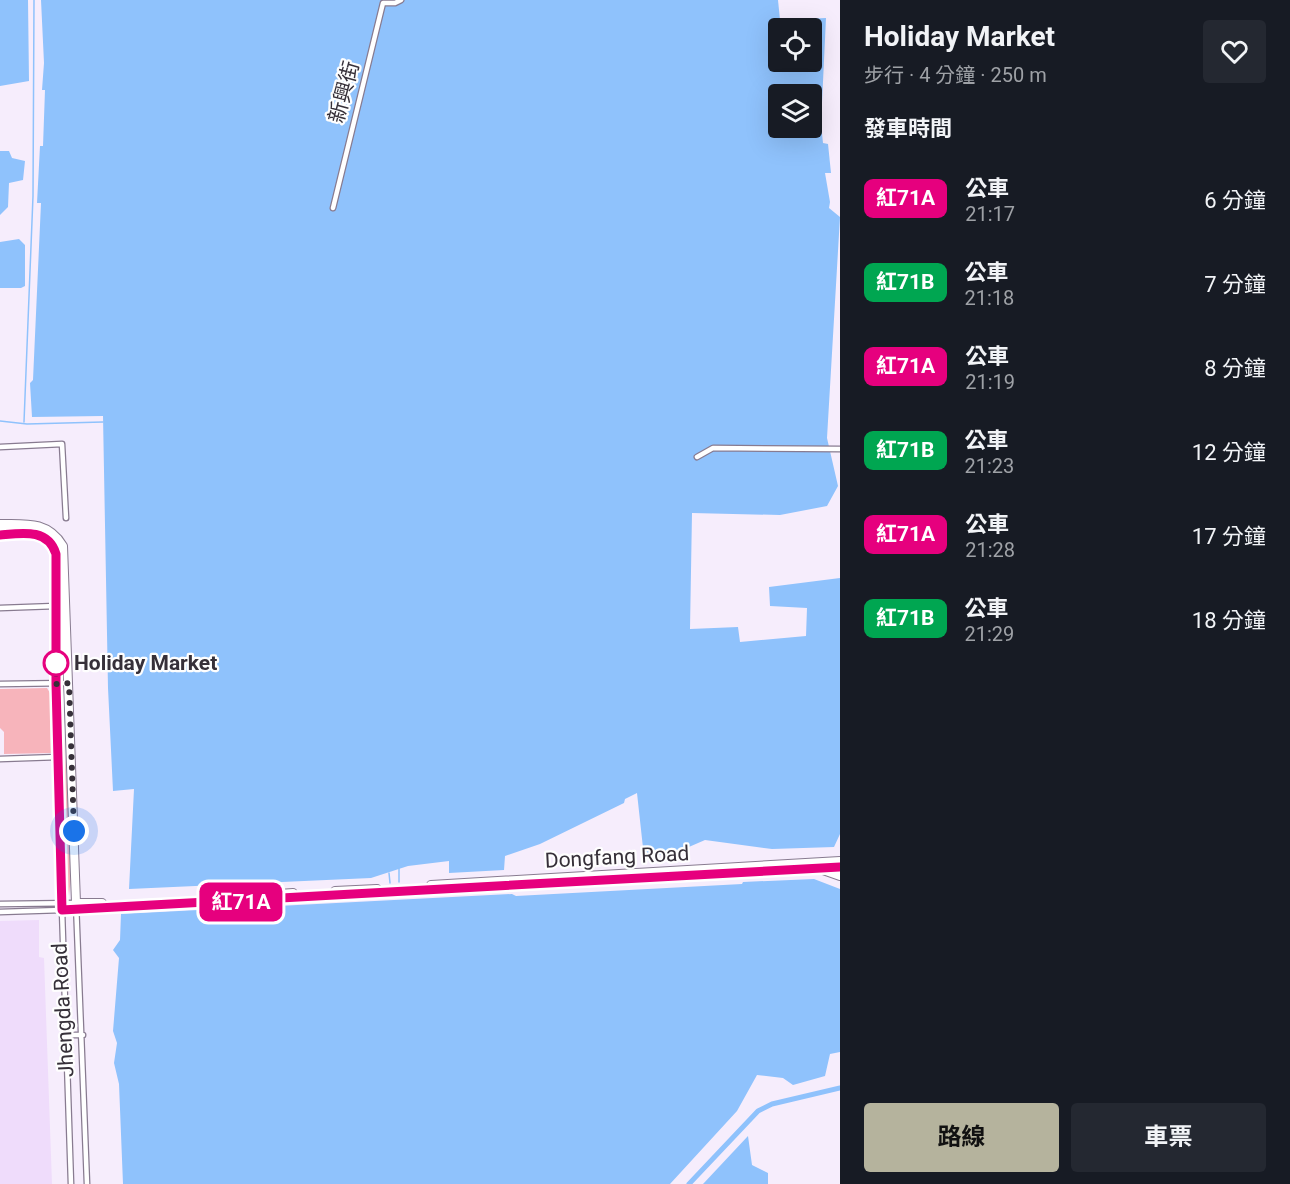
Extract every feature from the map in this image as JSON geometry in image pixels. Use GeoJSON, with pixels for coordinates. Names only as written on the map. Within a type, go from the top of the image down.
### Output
{"type":"FeatureCollection","features":[{"type":"Feature","properties":{"kind":"main road","name":"Jhengda Road"},"geometry":{"type":"LineString","coordinates":[[0,525],[42,526],[52,531],[63,546],[76,905]]}},
{"type":"Feature","properties":{"kind":"main road","name":"Jhengda Road"},"geometry":{"type":"LineString","coordinates":[[0,535],[37,534],[51,543],[56,558],[56,684],[62,906]]}},
{"type":"Feature","properties":{"kind":"main road","name":"Dongfang Road"},"geometry":{"type":"LineString","coordinates":[[397,890],[812,868],[838,862]]}},
{"type":"Feature","properties":{"kind":"main road","name":"Dongfang Road"},"geometry":{"type":"LineString","coordinates":[[397,890],[838,862]]}},
{"type":"Feature","properties":{"kind":"main road"},"geometry":{"type":"LineString","coordinates":[[812,868],[840,876]]}},
{"type":"Feature","properties":{"kind":"main road"},"geometry":{"type":"LineString","coordinates":[[62,906],[397,890]]}},
{"type":"Feature","properties":{"kind":"street","name":"新興街"},"geometry":{"type":"LineString","coordinates":[[333,208],[383,3],[395,3],[401,0]]}},
{"type":"Feature","properties":{"kind":"street"},"geometry":{"type":"LineString","coordinates":[[0,447],[62,444],[66,518]]}},
{"type":"Feature","properties":{"kind":"street"},"geometry":{"type":"LineString","coordinates":[[697,457],[713,448],[840,449]]}},
{"type":"Feature","properties":{"kind":"street"},"geometry":{"type":"LineString","coordinates":[[0,608],[56,606]]}},
{"type":"Feature","properties":{"kind":"street"},"geometry":{"type":"LineString","coordinates":[[0,684],[69,683]]}},
{"type":"Feature","properties":{"kind":"street"},"geometry":{"type":"LineString","coordinates":[[0,759],[58,757]]}},
{"type":"Feature","properties":{"kind":"street"},"geometry":{"type":"LineString","coordinates":[[0,904],[62,906]]}},
{"type":"Feature","properties":{"kind":"street","name":"Jhengda Road"},"geometry":{"type":"LineString","coordinates":[[76,905],[87,1184]]}},
{"type":"Feature","properties":{"kind":"street"},"geometry":{"type":"LineString","coordinates":[[0,912],[62,906]]}},
{"type":"Feature","properties":{"kind":"street","name":"Jhengda Road"},"geometry":{"type":"LineString","coordinates":[[62,906],[71,1184]]}},
{"type":"Feature","properties":{"kind":"street"},"geometry":{"type":"LineString","coordinates":[[66,1035],[82,1035]]}},
{"type":"Feature","properties":{"kind":"shaded area"},"geometry":{"type":"Polygon","coordinates":[[[47,688],[50,693],[51,753],[4,754],[4,732],[0,728],[0,689],[47,688]]]}},
{"type":"Feature","properties":{"kind":"shaded area"},"geometry":{"type":"Polygon","coordinates":[[[59,689],[61,689],[72,867],[69,896],[64,863],[59,689]]]}},
{"type":"Feature","properties":{"kind":"shaded area"},"geometry":{"type":"Polygon","coordinates":[[[39,920],[39,957],[44,958],[52,1184],[0,1184],[0,921],[39,920]]]}},
{"type":"Feature","properties":{"kind":"water"},"geometry":{"type":"Polygon","coordinates":[[[0,0],[28,0],[29,81],[0,86],[0,0]]]}},
{"type":"Feature","properties":{"kind":"water"},"geometry":{"type":"Polygon","coordinates":[[[41,0],[778,0],[780,18],[768,18],[768,72],[822,72],[822,18],[826,18],[822,103],[822,84],[768,84],[768,138],[822,138],[822,134],[823,143],[828,144],[831,173],[825,173],[829,208],[840,217],[827,438],[838,486],[827,506],[780,515],[692,513],[690,629],[738,627],[740,642],[806,636],[807,608],[770,606],[769,587],[840,578],[840,834],[834,847],[772,849],[705,840],[675,853],[644,857],[637,793],[625,799],[624,803],[540,844],[505,856],[504,870],[449,873],[449,861],[408,866],[371,878],[129,889],[134,789],[113,791],[108,688],[103,416],[32,417],[30,383],[33,380],[41,203],[37,203],[40,146],[43,146],[45,90],[42,90],[44,63],[41,0]]]}},
{"type":"Feature","properties":{"kind":"water"},"geometry":{"type":"Polygon","coordinates":[[[0,151],[9,151],[12,158],[25,161],[23,180],[9,183],[8,207],[0,215],[0,151]]]}},
{"type":"Feature","properties":{"kind":"water"},"geometry":{"type":"Polygon","coordinates":[[[19,239],[25,245],[25,286],[0,288],[0,242],[19,239]]]}},
{"type":"Feature","properties":{"kind":"water"},"geometry":{"type":"Polygon","coordinates":[[[814,879],[840,889],[840,1052],[830,1054],[825,1076],[793,1085],[783,1078],[757,1075],[737,1111],[670,1184],[123,1184],[119,1084],[114,1063],[117,1043],[113,1031],[119,958],[113,950],[120,940],[121,914],[512,894],[516,896],[814,879]]]}},
{"type":"Feature","properties":{"kind":"water"},"geometry":{"type":"Polygon","coordinates":[[[748,1136],[752,1165],[768,1173],[768,1184],[703,1184],[748,1136]]]}},
{"type":"Feature","properties":{"kind":"waterway"},"geometry":{"type":"LineString","coordinates":[[24,422],[33,196],[34,0]]}},
{"type":"Feature","properties":{"kind":"waterway"},"geometry":{"type":"LineString","coordinates":[[0,421],[27,424],[103,422]]}},
{"type":"Feature","properties":{"kind":"waterway"},"geometry":{"type":"LineString","coordinates":[[399,867],[399,882]]}},
{"type":"Feature","properties":{"kind":"waterway"},"geometry":{"type":"LineString","coordinates":[[389,873],[390,883]]}},
{"type":"Feature","properties":{"kind":"waterway"},"geometry":{"type":"LineString","coordinates":[[689,1184],[758,1111],[772,1104],[840,1088]]}},
{"type":"Feature","properties":{"kind":"bus line","name":"紅71A"},"geometry":{"type":"LineString","coordinates":[[0,535],[32,533],[41,535],[51,543],[56,554],[56,684],[62,910],[840,867]]}},
{"type":"Feature","properties":{"kind":"place","name":"Holiday Market"},"geometry":{"type":"Point","coordinates":[56,663]}},
{"type":"Feature","properties":{"kind":"route"},"geometry":{"type":"LineString","coordinates":[[56,663],[56,684],[69,683],[74,831]]}}]}
